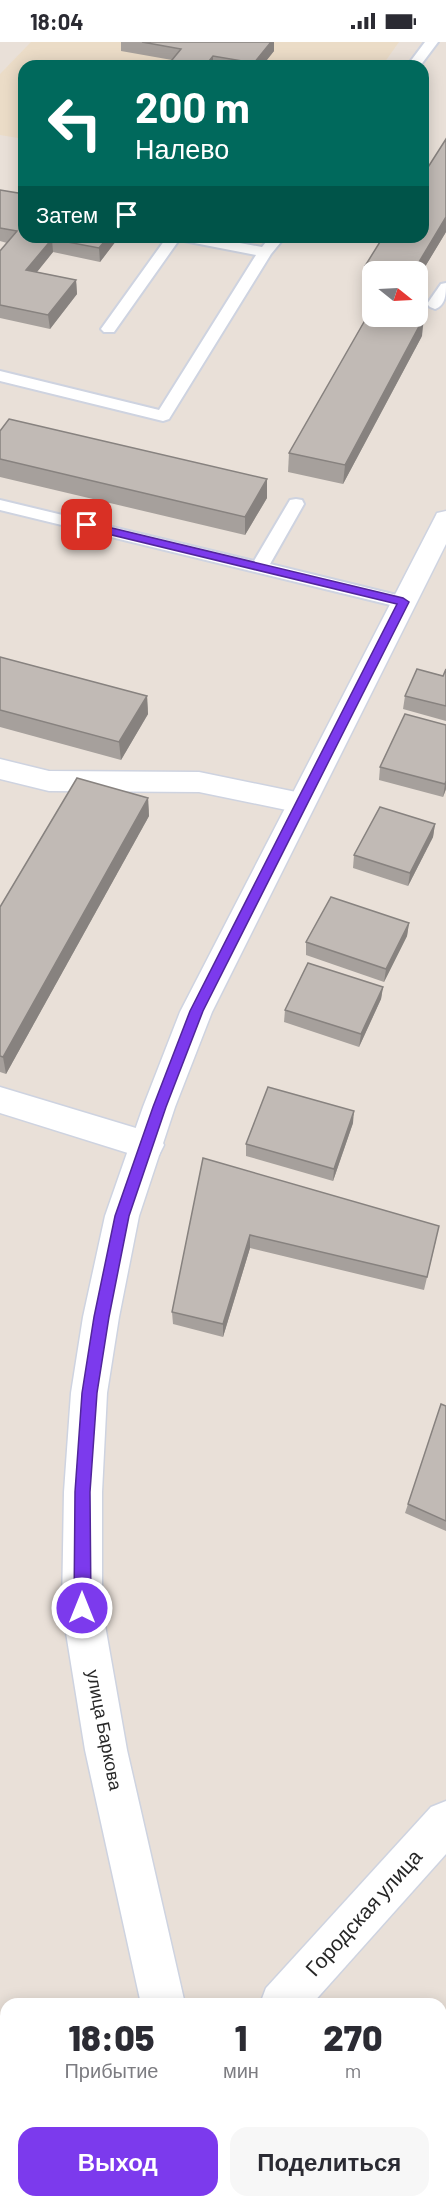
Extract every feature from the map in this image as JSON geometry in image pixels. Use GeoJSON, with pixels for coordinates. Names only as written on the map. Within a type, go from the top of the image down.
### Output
{"type":"FeatureCollection","features":[{"type":"Feature","properties":{"kind":"main road","name":"улица Баркова"},"geometry":{"type":"LineString","coordinates":[[162,1998],[106,1750],[82,1608],[83,1492],[89,1393],[102,1317],[122,1216],[159,1107],[196,1011],[446,519]]}},
{"type":"Feature","properties":{"kind":"main road"},"geometry":{"type":"LineString","coordinates":[[0,769],[49,781],[199,782],[301,803]]}},
{"type":"Feature","properties":{"kind":"main road"},"geometry":{"type":"LineString","coordinates":[[0,1100],[147,1145]]}},
{"type":"Feature","properties":{"kind":"main road","name":"Городская улица"},"geometry":{"type":"LineString","coordinates":[[287,1998],[446,1822]]}},
{"type":"Feature","properties":{"kind":"lane"},"geometry":{"type":"LineString","coordinates":[[418,60],[432,42]]}},
{"type":"Feature","properties":{"kind":"lane"},"geometry":{"type":"LineString","coordinates":[[109,329],[170,243]]}},
{"type":"Feature","properties":{"kind":"lane"},"geometry":{"type":"LineString","coordinates":[[217,243],[266,252]]}},
{"type":"Feature","properties":{"kind":"lane"},"geometry":{"type":"LineString","coordinates":[[0,376],[163,416],[273,243]]}},
{"type":"Feature","properties":{"kind":"lane"},"geometry":{"type":"LineString","coordinates":[[435,304],[446,287]]}},
{"type":"Feature","properties":{"kind":"lane"},"geometry":{"type":"LineString","coordinates":[[260,566],[296,504]]}},
{"type":"Feature","properties":{"kind":"lane"},"geometry":{"type":"LineString","coordinates":[[0,505],[403,602]]}},
{"type":"Feature","properties":{"kind":"shaded area"},"geometry":{"type":"Polygon","coordinates":[[[31,42],[399,42],[386,60],[18,60],[18,138],[0,135],[0,74],[31,42]]]}},
{"type":"Feature","properties":{"kind":"building"},"geometry":{"type":"Polygon","coordinates":[[[142,42],[271,42],[256,60],[236,60],[213,56],[210,60],[172,60],[181,49],[142,42]]]}},
{"type":"Feature","properties":{"kind":"building"},"geometry":{"type":"Polygon","coordinates":[[[446,139],[446,217],[420,261],[368,261],[379,243],[429,243],[429,166],[446,139]]]}},
{"type":"Feature","properties":{"kind":"building"},"geometry":{"type":"Polygon","coordinates":[[[0,190],[18,193],[18,243],[49,243],[26,270],[76,280],[48,315],[0,305],[0,251],[17,231],[0,228],[0,190]]]}},
{"type":"Feature","properties":{"kind":"building"},"geometry":{"type":"Polygon","coordinates":[[[73,243],[103,243],[99,248],[73,243]]]}},
{"type":"Feature","properties":{"kind":"building"},"geometry":{"type":"Polygon","coordinates":[[[362,325],[419,327],[345,465],[289,453],[362,325]]]}},
{"type":"Feature","properties":{"kind":"building"},"geometry":{"type":"Polygon","coordinates":[[[9,419],[267,479],[245,517],[0,459],[0,431],[9,419]]]}},
{"type":"Feature","properties":{"kind":"building"},"geometry":{"type":"Polygon","coordinates":[[[0,657],[147,696],[119,742],[0,710],[0,657]]]}},
{"type":"Feature","properties":{"kind":"building"},"geometry":{"type":"Polygon","coordinates":[[[417,669],[443,676],[446,669],[446,706],[405,696],[417,669]]]}},
{"type":"Feature","properties":{"kind":"building"},"geometry":{"type":"Polygon","coordinates":[[[405,714],[446,725],[445,784],[380,767],[405,714]]]}},
{"type":"Feature","properties":{"kind":"building"},"geometry":{"type":"Polygon","coordinates":[[[77,778],[148,798],[3,1057],[0,1056],[0,907],[77,778]]]}},
{"type":"Feature","properties":{"kind":"building"},"geometry":{"type":"Polygon","coordinates":[[[380,807],[435,824],[410,873],[354,855],[380,807]]]}},
{"type":"Feature","properties":{"kind":"building"},"geometry":{"type":"Polygon","coordinates":[[[331,897],[409,923],[386,969],[306,942],[331,897]]]}},
{"type":"Feature","properties":{"kind":"building"},"geometry":{"type":"Polygon","coordinates":[[[308,963],[383,987],[361,1034],[285,1010],[308,963]]]}},
{"type":"Feature","properties":{"kind":"building"},"geometry":{"type":"Polygon","coordinates":[[[268,1087],[354,1111],[334,1169],[246,1144],[268,1087]]]}},
{"type":"Feature","properties":{"kind":"building"},"geometry":{"type":"Polygon","coordinates":[[[203,1158],[439,1226],[427,1277],[250,1235],[223,1324],[172,1312],[203,1158]]]}},
{"type":"Feature","properties":{"kind":"building"},"geometry":{"type":"Polygon","coordinates":[[[441,1404],[446,1406],[446,1521],[408,1504],[441,1404]]]}},
{"type":"Feature","properties":{"kind":"route"},"geometry":{"type":"LineString","coordinates":[[82,1608],[83,1492],[89,1393],[122,1216],[159,1107],[196,1011],[403,602],[87,525]]}}]}
